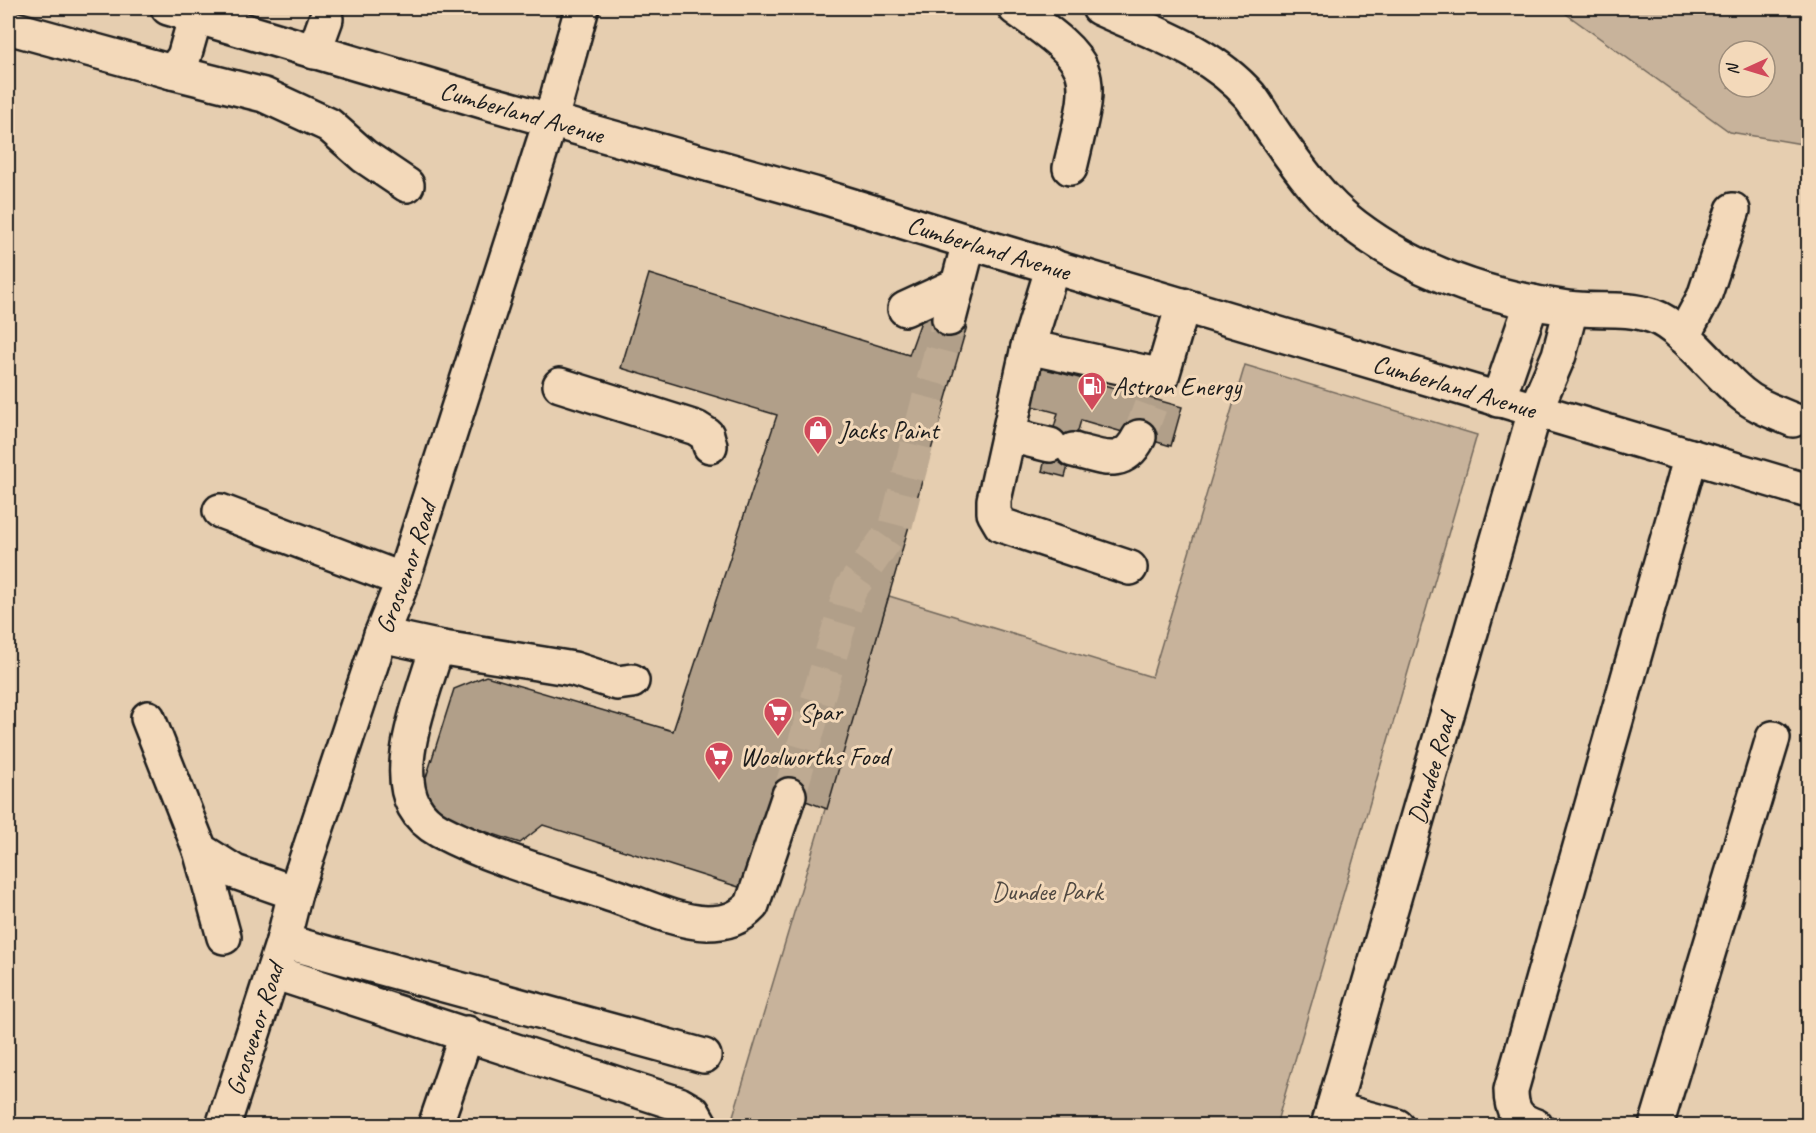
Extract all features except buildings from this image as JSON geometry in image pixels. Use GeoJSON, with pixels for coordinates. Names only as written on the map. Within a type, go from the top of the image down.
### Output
{"type":"FeatureCollection","features":[{"type":"Feature","properties":{"kind":"street","name":"Grosvenor Road"},"geometry":{"type":"LineString","coordinates":[[223,1125],[283,941],[295,893],[381,635],[403,580],[551,119],[582,8]]}},
{"type":"Feature","properties":{"kind":"street"},"geometry":{"type":"LineString","coordinates":[[1015,8],[1067,47],[1079,62],[1086,77],[1086,96],[1070,168]]}},
{"type":"Feature","properties":{"kind":"street"},"geometry":{"type":"LineString","coordinates":[[1099,8],[1197,53],[1224,70],[1251,97],[1315,188],[1354,225],[1433,272],[1471,288],[1532,302],[1570,309],[1620,309],[1654,316],[1683,336],[1742,394],[1761,407],[1793,420]]}},
{"type":"Feature","properties":{"kind":"street","name":"Cumberland Avenue"},"geometry":{"type":"LineString","coordinates":[[188,10],[314,52],[814,194],[1809,491]]}},
{"type":"Feature","properties":{"kind":"street"},"geometry":{"type":"LineString","coordinates":[[172,72],[184,57],[188,10]]}},
{"type":"Feature","properties":{"kind":"street"},"geometry":{"type":"LineString","coordinates":[[314,52],[326,19]]}},
{"type":"Feature","properties":{"kind":"street"},"geometry":{"type":"LineString","coordinates":[[8,27],[264,95],[329,125],[364,156],[407,185]]}},
{"type":"Feature","properties":{"kind":"street"},"geometry":{"type":"LineString","coordinates":[[1683,336],[1704,297],[1733,210]]}},
{"type":"Feature","properties":{"kind":"street"},"geometry":{"type":"LineString","coordinates":[[949,319],[969,242]]}},
{"type":"Feature","properties":{"kind":"street"},"geometry":{"type":"LineString","coordinates":[[1053,266],[1028,347],[994,500],[996,520],[1001,525],[1130,568]]}},
{"type":"Feature","properties":{"kind":"street"},"geometry":{"type":"LineString","coordinates":[[906,309],[957,285]]}},
{"type":"Feature","properties":{"kind":"street"},"geometry":{"type":"LineString","coordinates":[[1498,400],[1532,302]]}},
{"type":"Feature","properties":{"kind":"street"},"geometry":{"type":"LineString","coordinates":[[1028,347],[1157,387],[1183,305]]}},
{"type":"Feature","properties":{"kind":"street","name":"Dundee Road"},"geometry":{"type":"LineString","coordinates":[[1331,1117],[1535,411],[1559,355],[1570,309]]}},
{"type":"Feature","properties":{"kind":"street"},"geometry":{"type":"LineString","coordinates":[[560,385],[696,428],[707,435],[710,446]]}},
{"type":"Feature","properties":{"kind":"street"},"geometry":{"type":"LineString","coordinates":[[1009,435],[1115,458],[1132,451],[1139,437]]}},
{"type":"Feature","properties":{"kind":"street"},"geometry":{"type":"LineString","coordinates":[[1536,1125],[1520,1119],[1515,1112],[1512,1090],[1692,456]]}},
{"type":"Feature","properties":{"kind":"street"},"geometry":{"type":"LineString","coordinates":[[220,511],[403,580]]}},
{"type":"Feature","properties":{"kind":"street"},"geometry":{"type":"LineString","coordinates":[[381,635],[437,647],[574,669],[623,684],[632,681]]}},
{"type":"Feature","properties":{"kind":"street"},"geometry":{"type":"LineString","coordinates":[[437,647],[409,747],[405,772],[408,790],[414,806],[424,821],[440,831],[506,860],[686,920],[722,922],[740,917],[752,906],[789,795]]}},
{"type":"Feature","properties":{"kind":"street"},"geometry":{"type":"LineString","coordinates":[[148,718],[200,850],[224,938]]}},
{"type":"Feature","properties":{"kind":"street"},"geometry":{"type":"LineString","coordinates":[[1656,1125],[1773,738]]}},
{"type":"Feature","properties":{"kind":"street"},"geometry":{"type":"LineString","coordinates":[[200,850],[235,872],[295,893]]}},
{"type":"Feature","properties":{"kind":"street"},"geometry":{"type":"LineString","coordinates":[[283,941],[705,1056]]}},
{"type":"Feature","properties":{"kind":"street"},"geometry":{"type":"LineString","coordinates":[[273,972],[679,1104],[693,1112],[701,1125]]}},
{"type":"Feature","properties":{"kind":"street"},"geometry":{"type":"LineString","coordinates":[[435,1125],[467,1034]]}},
{"type":"Feature","properties":{"kind":"street"},"geometry":{"type":"LineString","coordinates":[[1331,1117],[1397,1125]]}},
{"type":"Feature","properties":{"kind":"green space"},"geometry":{"type":"Polygon","coordinates":[[[1558,8],[1808,8],[1808,145],[1730,132],[1558,8]]]}},
{"type":"Feature","properties":{"kind":"green space","name":"Dundee Park"},"geometry":{"type":"Polygon","coordinates":[[[1245,365],[1477,435],[1276,1125],[730,1126],[889,596],[1152,677],[1245,365]]]}},
{"type":"Feature","properties":{"kind":"tunnel"},"geometry":{"type":"LineString","coordinates":[[789,795],[850,590],[896,525],[949,319]]}},
{"type":"Feature","properties":{"kind":"tunnel"},"geometry":{"type":"LineString","coordinates":[[1139,437],[1153,399]]}},
{"type":"Feature","properties":{"kind":"place","name":"Astron Energy"},"geometry":{"type":"Point","coordinates":[1092,412]}},
{"type":"Feature","properties":{"kind":"place","name":"Jacks Paint"},"geometry":{"type":"Point","coordinates":[818,456]}},
{"type":"Feature","properties":{"kind":"place","name":"Spar"},"geometry":{"type":"Point","coordinates":[778,738]}},
{"type":"Feature","properties":{"kind":"place","name":"Woolworths Food"},"geometry":{"type":"Point","coordinates":[719,782]}}]}
